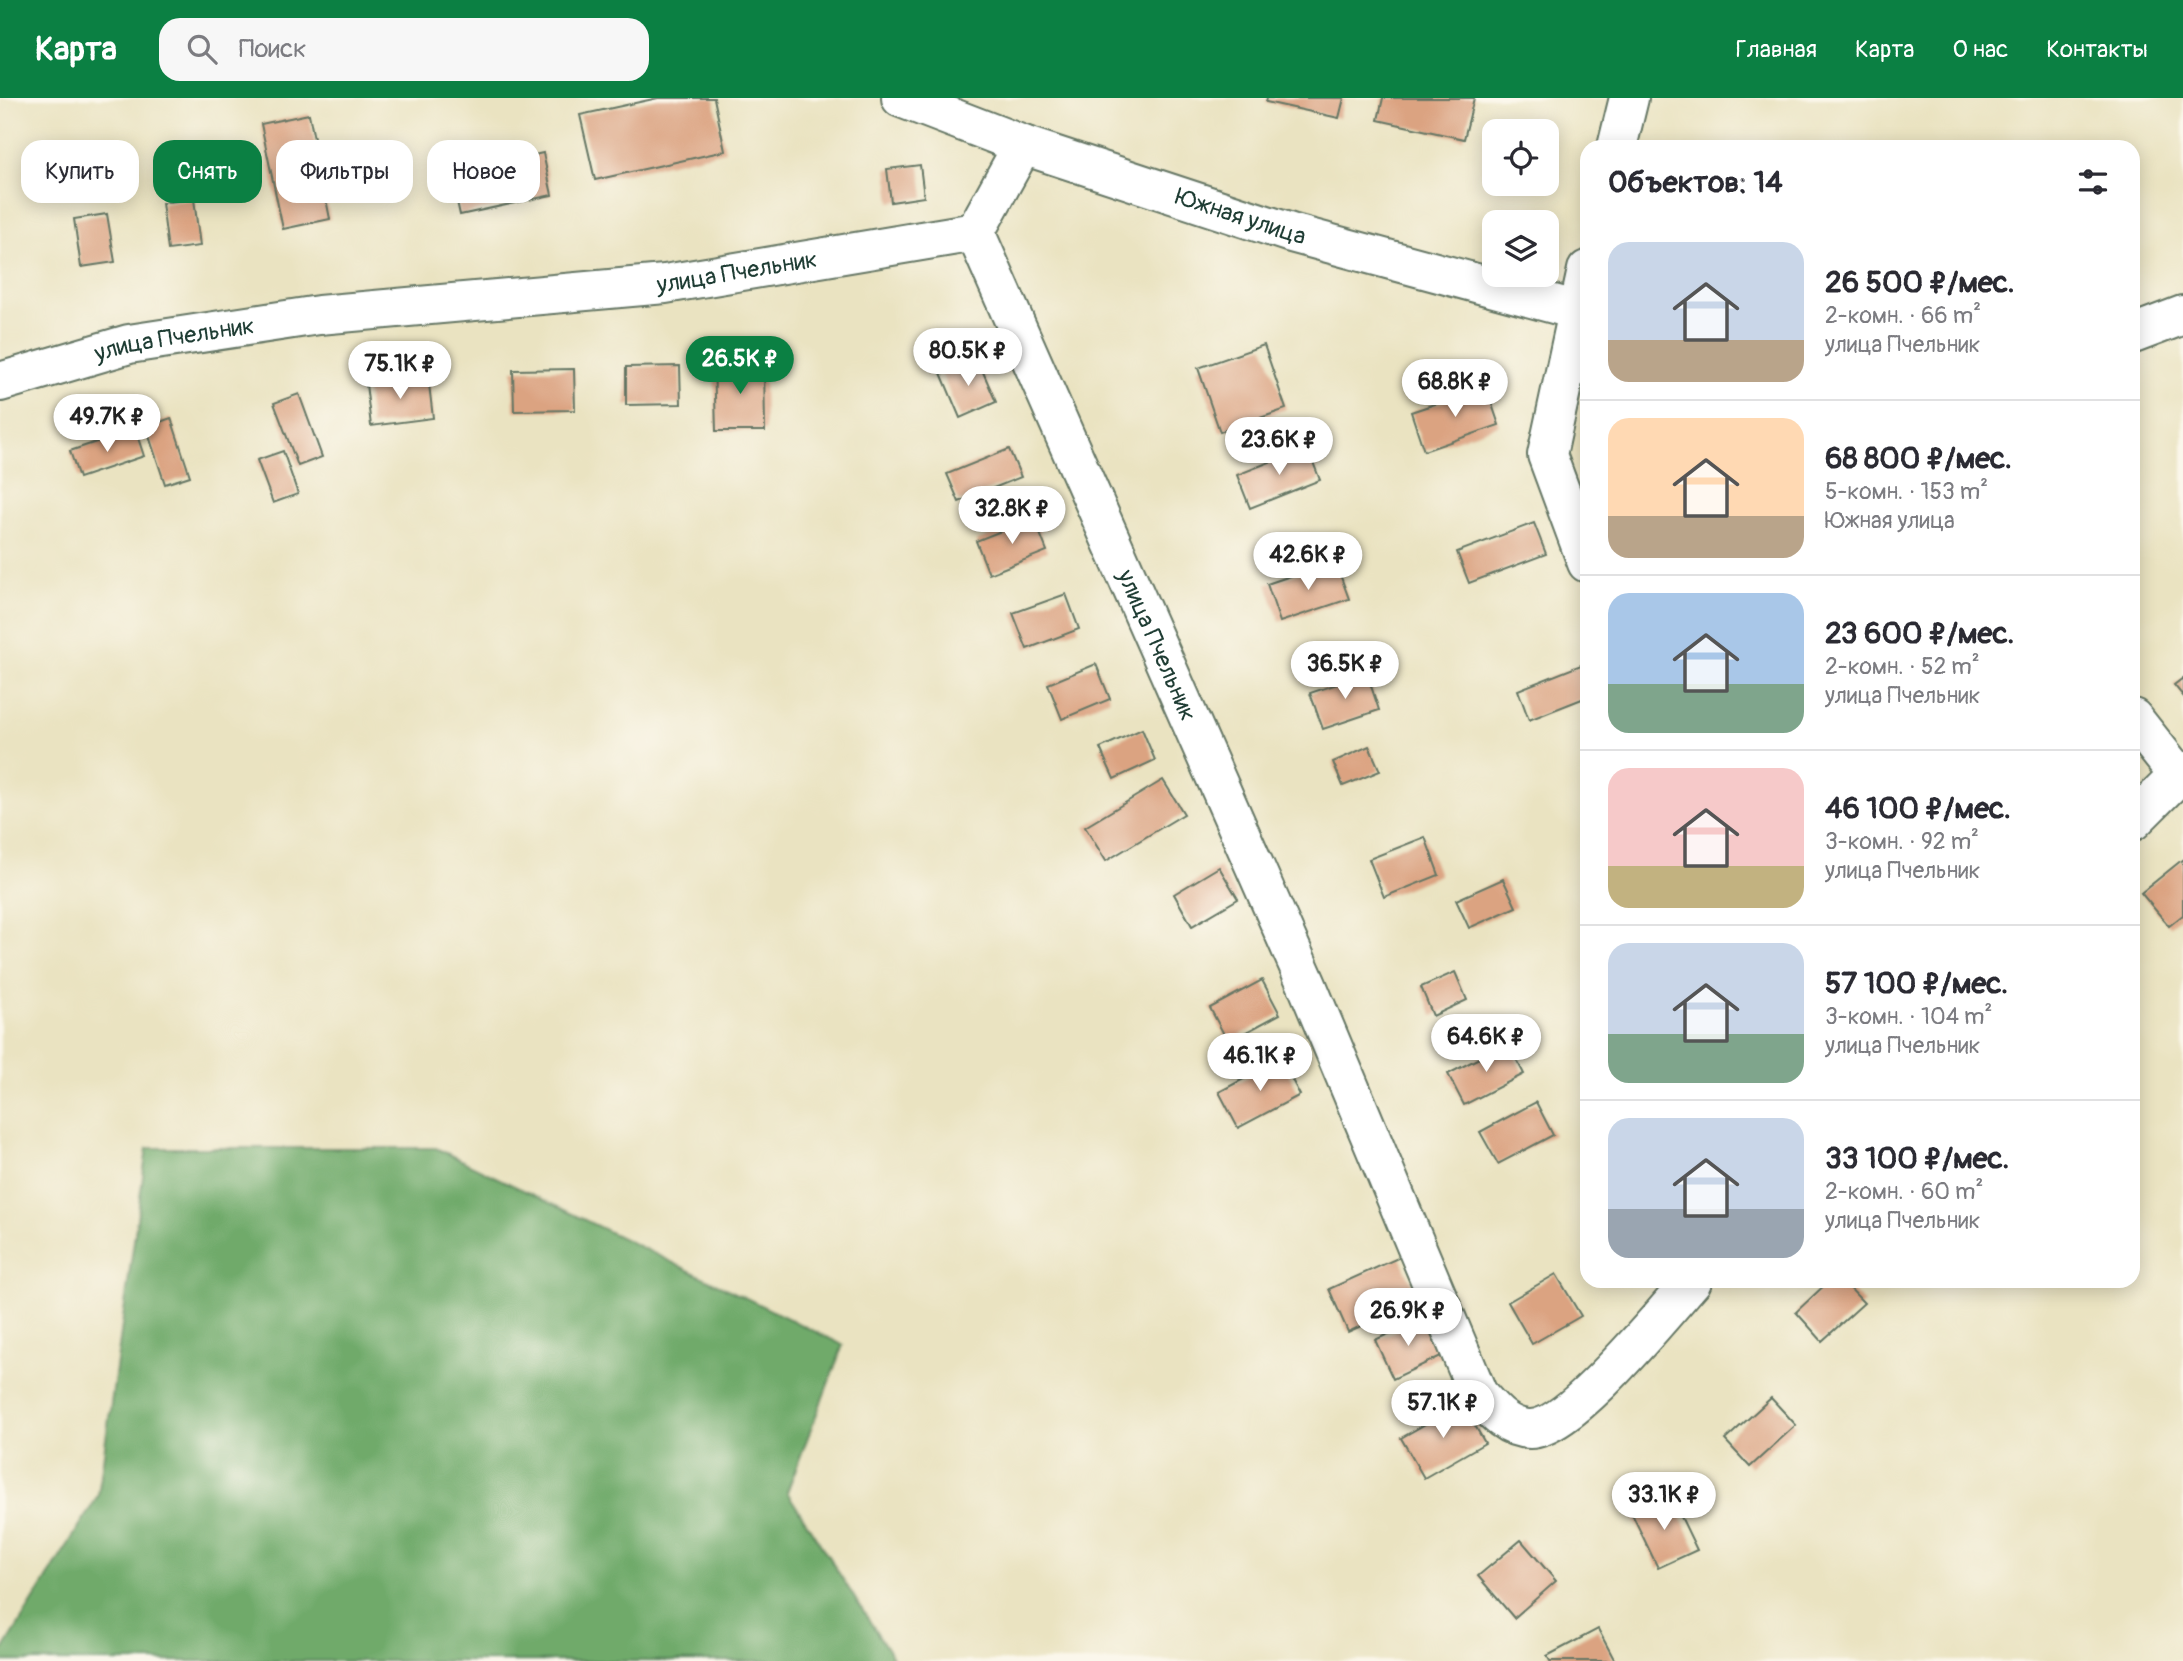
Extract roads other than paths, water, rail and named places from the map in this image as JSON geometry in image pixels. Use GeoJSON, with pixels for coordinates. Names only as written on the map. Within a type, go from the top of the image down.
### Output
{"type":"FeatureCollection","features":[{"type":"Feature","properties":{"kind":"street","name":"Южная улица"},"geometry":{"type":"LineString","coordinates":[[901,98],[1023,145],[1291,233],[1580,311]]}},
{"type":"Feature","properties":{"kind":"street"},"geometry":{"type":"LineString","coordinates":[[1619,140],[1629,98]]}},
{"type":"Feature","properties":{"kind":"street"},"geometry":{"type":"LineString","coordinates":[[975,232],[1023,145]]}},
{"type":"Feature","properties":{"kind":"street","name":"улица Пчельник"},"geometry":{"type":"LineString","coordinates":[[0,383],[129,344],[319,315],[665,284],[975,232],[1307,985],[1478,1394],[1495,1413],[1513,1426],[1532,1430],[1554,1423],[1588,1395],[1686,1288]]}},
{"type":"Feature","properties":{"kind":"street"},"geometry":{"type":"LineString","coordinates":[[2140,331],[2183,315]]}},
{"type":"Feature","properties":{"kind":"street"},"geometry":{"type":"LineString","coordinates":[[1580,320],[1547,455],[1580,544]]}},
{"type":"Feature","properties":{"kind":"street"},"geometry":{"type":"LineString","coordinates":[[2140,726],[2181,773],[2140,814]]}}]}
